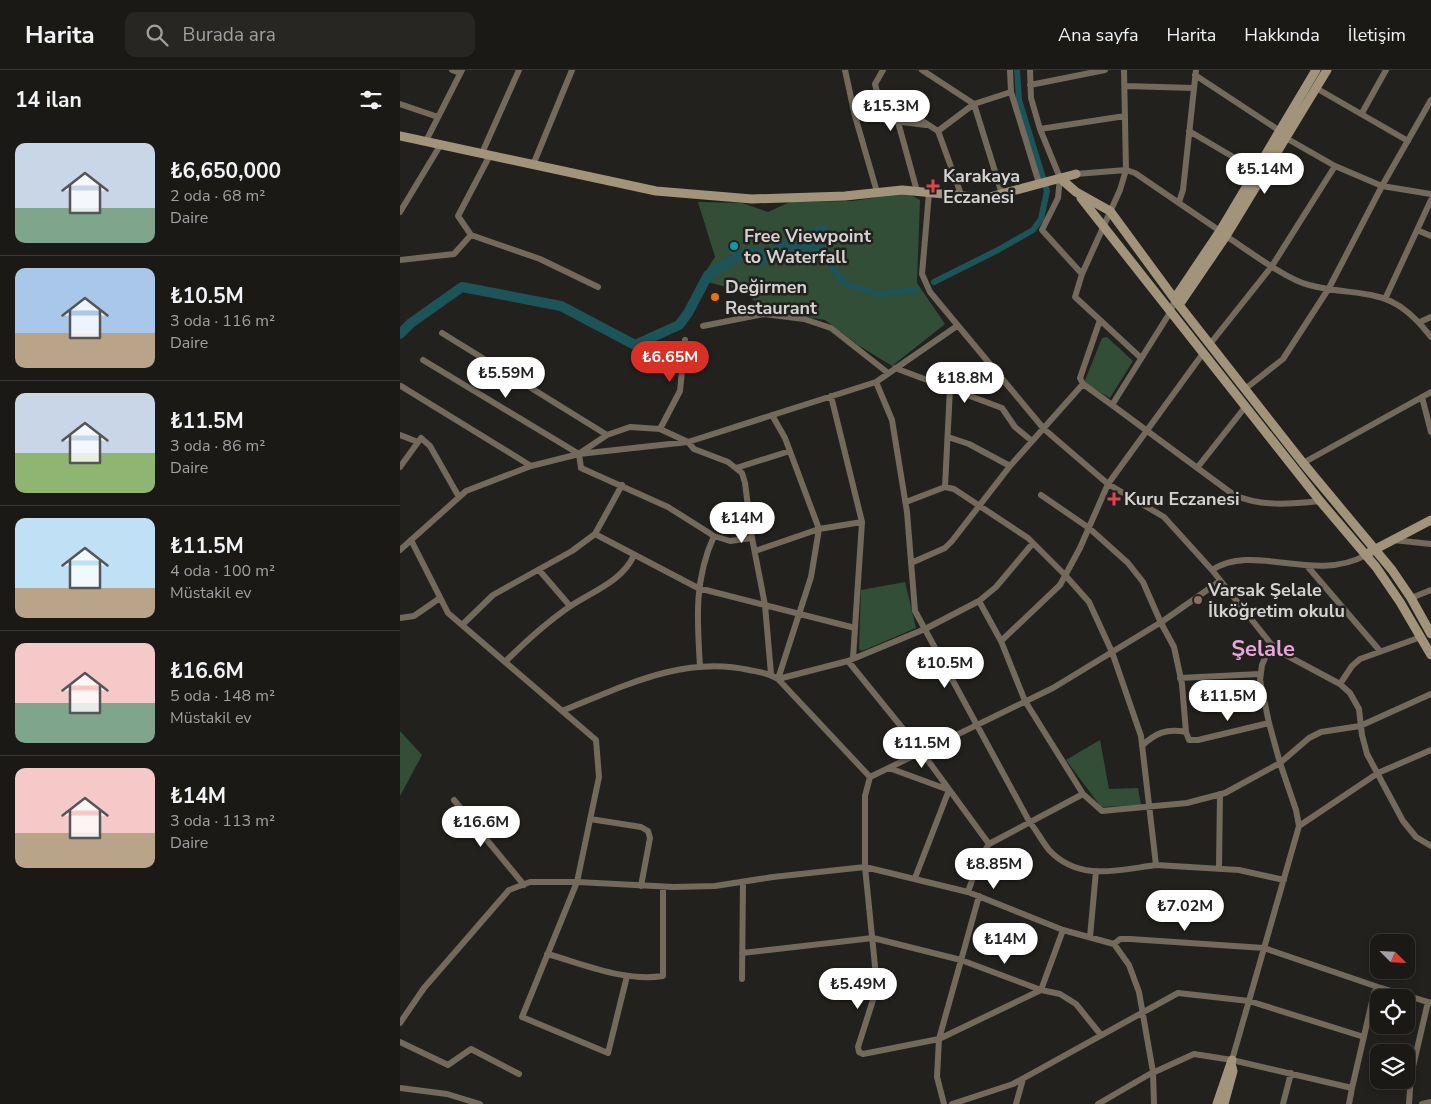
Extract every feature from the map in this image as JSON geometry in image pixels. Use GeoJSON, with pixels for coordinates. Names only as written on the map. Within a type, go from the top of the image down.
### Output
{"type":"FeatureCollection","features":[{"type":"Feature","properties":{"kind":"street"},"geometry":{"type":"LineString","coordinates":[[426,141],[461,72],[452,70]]}},
{"type":"Feature","properties":{"kind":"street"},"geometry":{"type":"LineString","coordinates":[[519,70],[486,154],[458,216],[471,235],[540,259],[598,287]]}},
{"type":"Feature","properties":{"kind":"street"},"geometry":{"type":"LineString","coordinates":[[533,165],[572,70]]}},
{"type":"Feature","properties":{"kind":"street"},"geometry":{"type":"LineString","coordinates":[[845,70],[855,116],[877,192]]}},
{"type":"Feature","properties":{"kind":"street"},"geometry":{"type":"LineString","coordinates":[[881,70],[875,84],[877,92],[938,131],[962,197]]}},
{"type":"Feature","properties":{"kind":"street"},"geometry":{"type":"LineString","coordinates":[[922,70],[974,104],[1002,194]]}},
{"type":"Feature","properties":{"kind":"street"},"geometry":{"type":"LineString","coordinates":[[1010,70],[1010,92],[1041,183]]}},
{"type":"Feature","properties":{"kind":"street"},"geometry":{"type":"LineString","coordinates":[[1030,70],[1031,98],[1057,179],[1058,198],[1042,230],[1082,274]]}},
{"type":"Feature","properties":{"kind":"street"},"geometry":{"type":"LineString","coordinates":[[1030,85],[1105,70]]}},
{"type":"Feature","properties":{"kind":"street"},"geometry":{"type":"LineString","coordinates":[[1124,70],[1126,170],[1120,190],[1082,274],[1075,297],[1141,358]]}},
{"type":"Feature","properties":{"kind":"street"},"geometry":{"type":"LineString","coordinates":[[1112,405],[1177,301],[1223,233],[1283,134],[1316,70]]}},
{"type":"Feature","properties":{"kind":"street"},"geometry":{"type":"LineString","coordinates":[[1223,233],[1257,171],[1327,70]]}},
{"type":"Feature","properties":{"kind":"street"},"geometry":{"type":"LineString","coordinates":[[1362,113],[1386,70]]}},
{"type":"Feature","properties":{"kind":"street"},"geometry":{"type":"LineString","coordinates":[[1195,73],[1283,134],[1335,166],[1382,186],[1431,194]]}},
{"type":"Feature","properties":{"kind":"street"},"geometry":{"type":"LineString","coordinates":[[1179,202],[1183,190],[1195,73]]}},
{"type":"Feature","properties":{"kind":"street"},"geometry":{"type":"LineString","coordinates":[[1124,86],[1194,88]]}},
{"type":"Feature","properties":{"kind":"street"},"geometry":{"type":"LineString","coordinates":[[1316,88],[1408,141]]}},
{"type":"Feature","properties":{"kind":"street"},"geometry":{"type":"LineString","coordinates":[[938,131],[974,104],[1010,92]]}},
{"type":"Feature","properties":{"kind":"street"},"geometry":{"type":"LineString","coordinates":[[1245,389],[1283,359],[1329,288],[1382,186],[1431,100]]}},
{"type":"Feature","properties":{"kind":"street"},"geometry":{"type":"LineString","coordinates":[[400,104],[438,117]]}},
{"type":"Feature","properties":{"kind":"street"},"geometry":{"type":"LineString","coordinates":[[855,116],[930,126]]}},
{"type":"Feature","properties":{"kind":"street"},"geometry":{"type":"LineString","coordinates":[[1040,129],[1125,116]]}},
{"type":"Feature","properties":{"kind":"street"},"geometry":{"type":"LineString","coordinates":[[898,122],[917,191]]}},
{"type":"Feature","properties":{"kind":"street"},"geometry":{"type":"LineString","coordinates":[[1188,131],[1257,171]]}},
{"type":"Feature","properties":{"kind":"street"},"geometry":{"type":"LineString","coordinates":[[400,136],[656,192],[752,199],[902,190],[986,198],[1076,174],[1126,170],[1135,173],[1272,266],[1307,285],[1369,293],[1403,306],[1420,322],[1431,337]]}},
{"type":"Feature","properties":{"kind":"street"},"geometry":{"type":"LineString","coordinates":[[400,212],[441,144]]}},
{"type":"Feature","properties":{"kind":"street"},"geometry":{"type":"LineString","coordinates":[[1210,344],[1272,266],[1335,166]]}},
{"type":"Feature","properties":{"kind":"street"},"geometry":{"type":"LineString","coordinates":[[1057,179],[1110,211],[1302,463],[1374,549],[1411,598],[1431,634]]}},
{"type":"Feature","properties":{"kind":"street"},"geometry":{"type":"LineString","coordinates":[[1076,192],[1104,224],[1320,501],[1366,555],[1392,590],[1431,655]]}},
{"type":"Feature","properties":{"kind":"street"},"geometry":{"type":"LineString","coordinates":[[929,193],[922,274],[930,292],[1044,429],[1108,484],[1164,517],[1212,570],[1271,644],[1284,654],[1340,684],[1356,701],[1367,754],[1409,830],[1416,837],[1431,846]]}},
{"type":"Feature","properties":{"kind":"street"},"geometry":{"type":"LineString","coordinates":[[1385,299],[1431,200]]}},
{"type":"Feature","properties":{"kind":"street"},"geometry":{"type":"LineString","coordinates":[[1417,230],[1431,236]]}},
{"type":"Feature","properties":{"kind":"street"},"geometry":{"type":"LineString","coordinates":[[400,260],[454,254],[471,235]]}},
{"type":"Feature","properties":{"kind":"street"},"geometry":{"type":"LineString","coordinates":[[703,326],[764,314],[804,319],[831,328],[888,373]]}},
{"type":"Feature","properties":{"kind":"street"},"geometry":{"type":"LineString","coordinates":[[1420,322],[1431,317]]}},
{"type":"Feature","properties":{"kind":"street"},"geometry":{"type":"LineString","coordinates":[[1100,320],[1080,378],[1082,384],[1234,495],[1246,500],[1288,504],[1320,501]]}},
{"type":"Feature","properties":{"kind":"street"},"geometry":{"type":"LineString","coordinates":[[400,550],[466,491],[531,466],[579,454],[688,442],[876,382],[957,326]]}},
{"type":"Feature","properties":{"kind":"street"},"geometry":{"type":"LineString","coordinates":[[442,333],[607,435]]}},
{"type":"Feature","properties":{"kind":"street"},"geometry":{"type":"LineString","coordinates":[[660,429],[680,391],[685,340]]}},
{"type":"Feature","properties":{"kind":"street"},"geometry":{"type":"LineString","coordinates":[[1002,641],[1057,587],[1066,575],[1108,484],[1204,352]]}},
{"type":"Feature","properties":{"kind":"street"},"geometry":{"type":"LineString","coordinates":[[423,360],[579,454]]}},
{"type":"Feature","properties":{"kind":"street"},"geometry":{"type":"LineString","coordinates":[[895,368],[1002,408],[1015,427],[1032,441]]}},
{"type":"Feature","properties":{"kind":"street"},"geometry":{"type":"LineString","coordinates":[[876,382],[892,420],[906,502],[915,611],[1030,822],[1049,850],[1073,868],[1096,871],[1108,872],[1156,865],[1239,870],[1284,880]]}},
{"type":"Feature","properties":{"kind":"street"},"geometry":{"type":"LineString","coordinates":[[912,563],[945,548],[982,506],[1010,466],[1082,384]]}},
{"type":"Feature","properties":{"kind":"street"},"geometry":{"type":"LineString","coordinates":[[401,386],[531,466]]}},
{"type":"Feature","properties":{"kind":"street"},"geometry":{"type":"LineString","coordinates":[[946,487],[950,388]]}},
{"type":"Feature","properties":{"kind":"street"},"geometry":{"type":"LineString","coordinates":[[1302,463],[1431,392]]}},
{"type":"Feature","properties":{"kind":"street"},"geometry":{"type":"LineString","coordinates":[[831,396],[862,522],[855,628],[851,659],[989,844]]}},
{"type":"Feature","properties":{"kind":"street"},"geometry":{"type":"LineString","coordinates":[[1422,397],[1431,432]]}},
{"type":"Feature","properties":{"kind":"street"},"geometry":{"type":"LineString","coordinates":[[1197,468],[1246,406]]}},
{"type":"Feature","properties":{"kind":"street"},"geometry":{"type":"LineString","coordinates":[[772,415],[790,451],[819,529],[811,577],[778,679]]}},
{"type":"Feature","properties":{"kind":"street"},"geometry":{"type":"LineString","coordinates":[[579,454],[607,435],[630,427],[660,429],[688,442],[694,449],[728,462],[742,474],[746,483],[752,538],[765,605],[771,674]]}},
{"type":"Feature","properties":{"kind":"street"},"geometry":{"type":"LineString","coordinates":[[400,435],[418,442]]}},
{"type":"Feature","properties":{"kind":"street"},"geometry":{"type":"LineString","coordinates":[[948,436],[969,444],[1010,466]]}},
{"type":"Feature","properties":{"kind":"street"},"geometry":{"type":"LineString","coordinates":[[400,467],[421,438],[430,446],[459,497]]}},
{"type":"Feature","properties":{"kind":"street"},"geometry":{"type":"LineString","coordinates":[[736,468],[790,451]]}},
{"type":"Feature","properties":{"kind":"street"},"geometry":{"type":"LineString","coordinates":[[579,454],[581,468],[668,507],[714,536],[730,541],[752,538]]}},
{"type":"Feature","properties":{"kind":"street"},"geometry":{"type":"LineString","coordinates":[[462,625],[494,595],[595,534],[622,485]]}},
{"type":"Feature","properties":{"kind":"street"},"geometry":{"type":"LineString","coordinates":[[906,502],[946,487],[954,489],[982,506],[1033,543],[1066,575],[1089,602],[1112,652],[1141,736],[1156,865]]}},
{"type":"Feature","properties":{"kind":"street"},"geometry":{"type":"LineString","coordinates":[[1041,495],[1089,528],[1128,563],[1143,582],[1160,623],[1174,647],[1180,678],[1186,732],[1189,740],[1198,740],[1269,723]]}},
{"type":"Feature","properties":{"kind":"street"},"geometry":{"type":"LineString","coordinates":[[1212,570],[1221,564],[1240,560],[1308,567],[1335,567],[1353,562],[1390,540],[1431,520]]}},
{"type":"Feature","properties":{"kind":"street"},"geometry":{"type":"LineString","coordinates":[[755,551],[819,529],[862,522]]}},
{"type":"Feature","properties":{"kind":"street"},"geometry":{"type":"LineString","coordinates":[[595,534],[698,588],[765,605],[799,616],[855,628]]}},
{"type":"Feature","properties":{"kind":"street"},"geometry":{"type":"LineString","coordinates":[[700,666],[698,588],[705,555],[714,536]]}},
{"type":"Feature","properties":{"kind":"street"},"geometry":{"type":"LineString","coordinates":[[411,540],[448,613],[596,740],[599,777],[577,882],[522,1018],[608,1053],[627,976]]}},
{"type":"Feature","properties":{"kind":"street"},"geometry":{"type":"LineString","coordinates":[[1390,540],[1431,544]]}},
{"type":"Feature","properties":{"kind":"street"},"geometry":{"type":"LineString","coordinates":[[778,679],[851,659],[924,629],[979,600],[997,586],[1033,543]]}},
{"type":"Feature","properties":{"kind":"street"},"geometry":{"type":"LineString","coordinates":[[505,662],[526,641],[570,606],[586,598],[623,571],[634,555]]}},
{"type":"Feature","properties":{"kind":"street"},"geometry":{"type":"LineString","coordinates":[[1308,567],[1380,651]]}},
{"type":"Feature","properties":{"kind":"street"},"geometry":{"type":"LineString","coordinates":[[538,570],[570,606]]}},
{"type":"Feature","properties":{"kind":"street"},"geometry":{"type":"LineString","coordinates":[[1062,930],[1041,990],[939,1039],[863,1054],[860,1052],[858,1047],[862,1029],[873,1000],[876,976],[865,867],[865,796],[870,777],[1053,688],[1160,623],[1220,581]]}},
{"type":"Feature","properties":{"kind":"street"},"geometry":{"type":"LineString","coordinates":[[1411,598],[1431,590]]}},
{"type":"Feature","properties":{"kind":"street"},"geometry":{"type":"LineString","coordinates":[[400,618],[414,616],[440,598]]}},
{"type":"Feature","properties":{"kind":"street"},"geometry":{"type":"LineString","coordinates":[[979,600],[1002,641],[1025,701],[1083,794],[1102,811],[1150,808],[1187,803],[1220,794],[1280,763],[1309,738],[1321,732],[1360,726],[1431,694]]}},
{"type":"Feature","properties":{"kind":"street"},"geometry":{"type":"LineString","coordinates":[[1340,684],[1352,666],[1360,659],[1421,637]]}},
{"type":"Feature","properties":{"kind":"street"},"geometry":{"type":"LineString","coordinates":[[1217,1104],[1227,1069],[1232,1061],[1299,826],[1296,810],[1269,723],[1260,674],[1271,644]]}},
{"type":"Feature","properties":{"kind":"street"},"geometry":{"type":"LineString","coordinates":[[562,711],[651,675],[700,666],[737,667],[771,674],[778,679],[870,777]]}},
{"type":"Feature","properties":{"kind":"street"},"geometry":{"type":"LineString","coordinates":[[1180,678],[1260,674]]}},
{"type":"Feature","properties":{"kind":"street"},"geometry":{"type":"LineString","coordinates":[[1142,746],[1159,733],[1169,730],[1186,732]]}},
{"type":"Feature","properties":{"kind":"street"},"geometry":{"type":"LineString","coordinates":[[1299,826],[1378,773],[1431,750]]}},
{"type":"Feature","properties":{"kind":"street"},"geometry":{"type":"LineString","coordinates":[[889,768],[949,790]]}},
{"type":"Feature","properties":{"kind":"street"},"geometry":{"type":"LineString","coordinates":[[915,878],[949,790]]}},
{"type":"Feature","properties":{"kind":"street"},"geometry":{"type":"LineString","coordinates":[[968,892],[979,860],[989,844],[1083,794]]}},
{"type":"Feature","properties":{"kind":"street"},"geometry":{"type":"LineString","coordinates":[[1218,868],[1220,794]]}},
{"type":"Feature","properties":{"kind":"street"},"geometry":{"type":"LineString","coordinates":[[454,800],[524,885]]}},
{"type":"Feature","properties":{"kind":"street"},"geometry":{"type":"LineString","coordinates":[[590,819],[642,827],[648,831],[650,838],[641,886]]}},
{"type":"Feature","properties":{"kind":"street"},"geometry":{"type":"LineString","coordinates":[[400,1023],[424,988],[509,890],[530,882],[577,882],[663,887],[715,886],[865,867],[968,892],[1062,930],[1114,944],[1129,964],[1144,1012],[1153,1072],[1154,1104]]}},
{"type":"Feature","properties":{"kind":"street"},"geometry":{"type":"LineString","coordinates":[[1090,938],[1096,871]]}},
{"type":"Feature","properties":{"kind":"street"},"geometry":{"type":"LineString","coordinates":[[742,979],[743,882]]}},
{"type":"Feature","properties":{"kind":"street"},"geometry":{"type":"LineString","coordinates":[[547,954],[627,976],[649,978],[663,976],[663,887]]}},
{"type":"Feature","properties":{"kind":"street"},"geometry":{"type":"LineString","coordinates":[[944,1104],[937,1077],[939,1039],[979,896]]}},
{"type":"Feature","properties":{"kind":"street"},"geometry":{"type":"LineString","coordinates":[[742,953],[872,938],[961,960],[1041,990],[1060,994],[1076,1004],[1101,1035]]}},
{"type":"Feature","properties":{"kind":"street"},"geometry":{"type":"LineString","coordinates":[[1114,944],[1120,939],[1130,939],[1264,948],[1430,1003],[1411,1075],[1409,1104]]}},
{"type":"Feature","properties":{"kind":"street"},"geometry":{"type":"LineString","coordinates":[[1349,1104],[1374,993],[1378,987]]}},
{"type":"Feature","properties":{"kind":"street"},"geometry":{"type":"LineString","coordinates":[[952,1104],[1013,1084],[1178,993],[1249,1001],[1364,1037]]}},
{"type":"Feature","properties":{"kind":"street"},"geometry":{"type":"LineString","coordinates":[[400,1042],[448,1065],[471,1048],[519,1074]]}},
{"type":"Feature","properties":{"kind":"street"},"geometry":{"type":"LineString","coordinates":[[1098,1104],[1153,1072],[1194,1054],[1352,1088]]}},
{"type":"Feature","properties":{"kind":"street"},"geometry":{"type":"LineString","coordinates":[[1224,1104],[1233,1071],[1232,1061]]}},
{"type":"Feature","properties":{"kind":"street"},"geometry":{"type":"LineString","coordinates":[[1283,1104],[1291,1074]]}},
{"type":"Feature","properties":{"kind":"street"},"geometry":{"type":"LineString","coordinates":[[1016,1104],[1023,1079]]}},
{"type":"Feature","properties":{"kind":"street"},"geometry":{"type":"LineString","coordinates":[[400,1088],[447,1094],[480,1104]]}},
{"type":"Feature","properties":{"kind":"street"},"geometry":{"type":"LineString","coordinates":[[1422,1104],[1431,1102]]}},
{"type":"Feature","properties":{"kind":"green space"},"geometry":{"type":"Polygon","coordinates":[[[907,193],[920,200],[917,283],[945,324],[892,366],[858,345],[825,320],[766,310],[742,291],[700,280],[715,257],[698,202],[742,203],[768,212],[790,202],[852,201],[907,193]]]}},
{"type":"Feature","properties":{"kind":"green space"},"geometry":{"type":"Polygon","coordinates":[[[1107,337],[1133,361],[1110,398],[1084,383],[1102,338],[1107,337]]]}},
{"type":"Feature","properties":{"kind":"green space"},"geometry":{"type":"Polygon","coordinates":[[[905,582],[916,628],[862,651],[859,649],[861,590],[905,582]]]}},
{"type":"Feature","properties":{"kind":"green space"},"geometry":{"type":"Polygon","coordinates":[[[400,731],[422,755],[400,796],[400,731]]]}},
{"type":"Feature","properties":{"kind":"green space"},"geometry":{"type":"Polygon","coordinates":[[[1100,740],[1109,789],[1138,788],[1141,805],[1101,807],[1066,760],[1100,740]]]}},
{"type":"Feature","properties":{"kind":"water"},"geometry":{"type":"Polygon","coordinates":[[[821,226],[831,229],[826,235],[822,254],[814,248],[807,246],[808,260],[803,264],[797,262],[800,253],[786,255],[784,252],[779,252],[786,265],[772,260],[762,267],[757,261],[761,253],[769,252],[775,241],[782,241],[821,226]]]}},
{"type":"Feature","properties":{"kind":"waterway"},"geometry":{"type":"LineString","coordinates":[[934,282],[1033,230],[1041,219],[1047,191],[1019,100],[1017,70]]}},
{"type":"Feature","properties":{"kind":"waterway"},"geometry":{"type":"LineString","coordinates":[[800,244],[825,256],[830,263]]}},
{"type":"Feature","properties":{"kind":"waterway"},"geometry":{"type":"LineString","coordinates":[[400,334],[411,323],[462,287],[561,306],[635,345],[679,325],[688,313],[708,275],[746,252],[772,255]]}},
{"type":"Feature","properties":{"kind":"waterway"},"geometry":{"type":"LineString","coordinates":[[833,268],[844,283],[878,294],[916,290]]}},
{"type":"Feature","properties":{"kind":"place","name":"Karakaya Eczanesi"},"geometry":{"type":"Point","coordinates":[933,186]}},
{"type":"Feature","properties":{"kind":"place","name":"Free Viewpoint to Waterfall"},"geometry":{"type":"Point","coordinates":[734,246]}},
{"type":"Feature","properties":{"kind":"place","name":"Değirmen Restaurant"},"geometry":{"type":"Point","coordinates":[715,297]}},
{"type":"Feature","properties":{"kind":"place","name":"Kuru Eczanesi"},"geometry":{"type":"Point","coordinates":[1114,499]}},
{"type":"Feature","properties":{"kind":"place","name":"Varsak Şelale İlköğretim okulu"},"geometry":{"type":"Point","coordinates":[1198,600]}},
{"type":"Feature","properties":{"kind":"district","name":"Şelale"},"geometry":{"type":"Point","coordinates":[1263,648]}}]}
